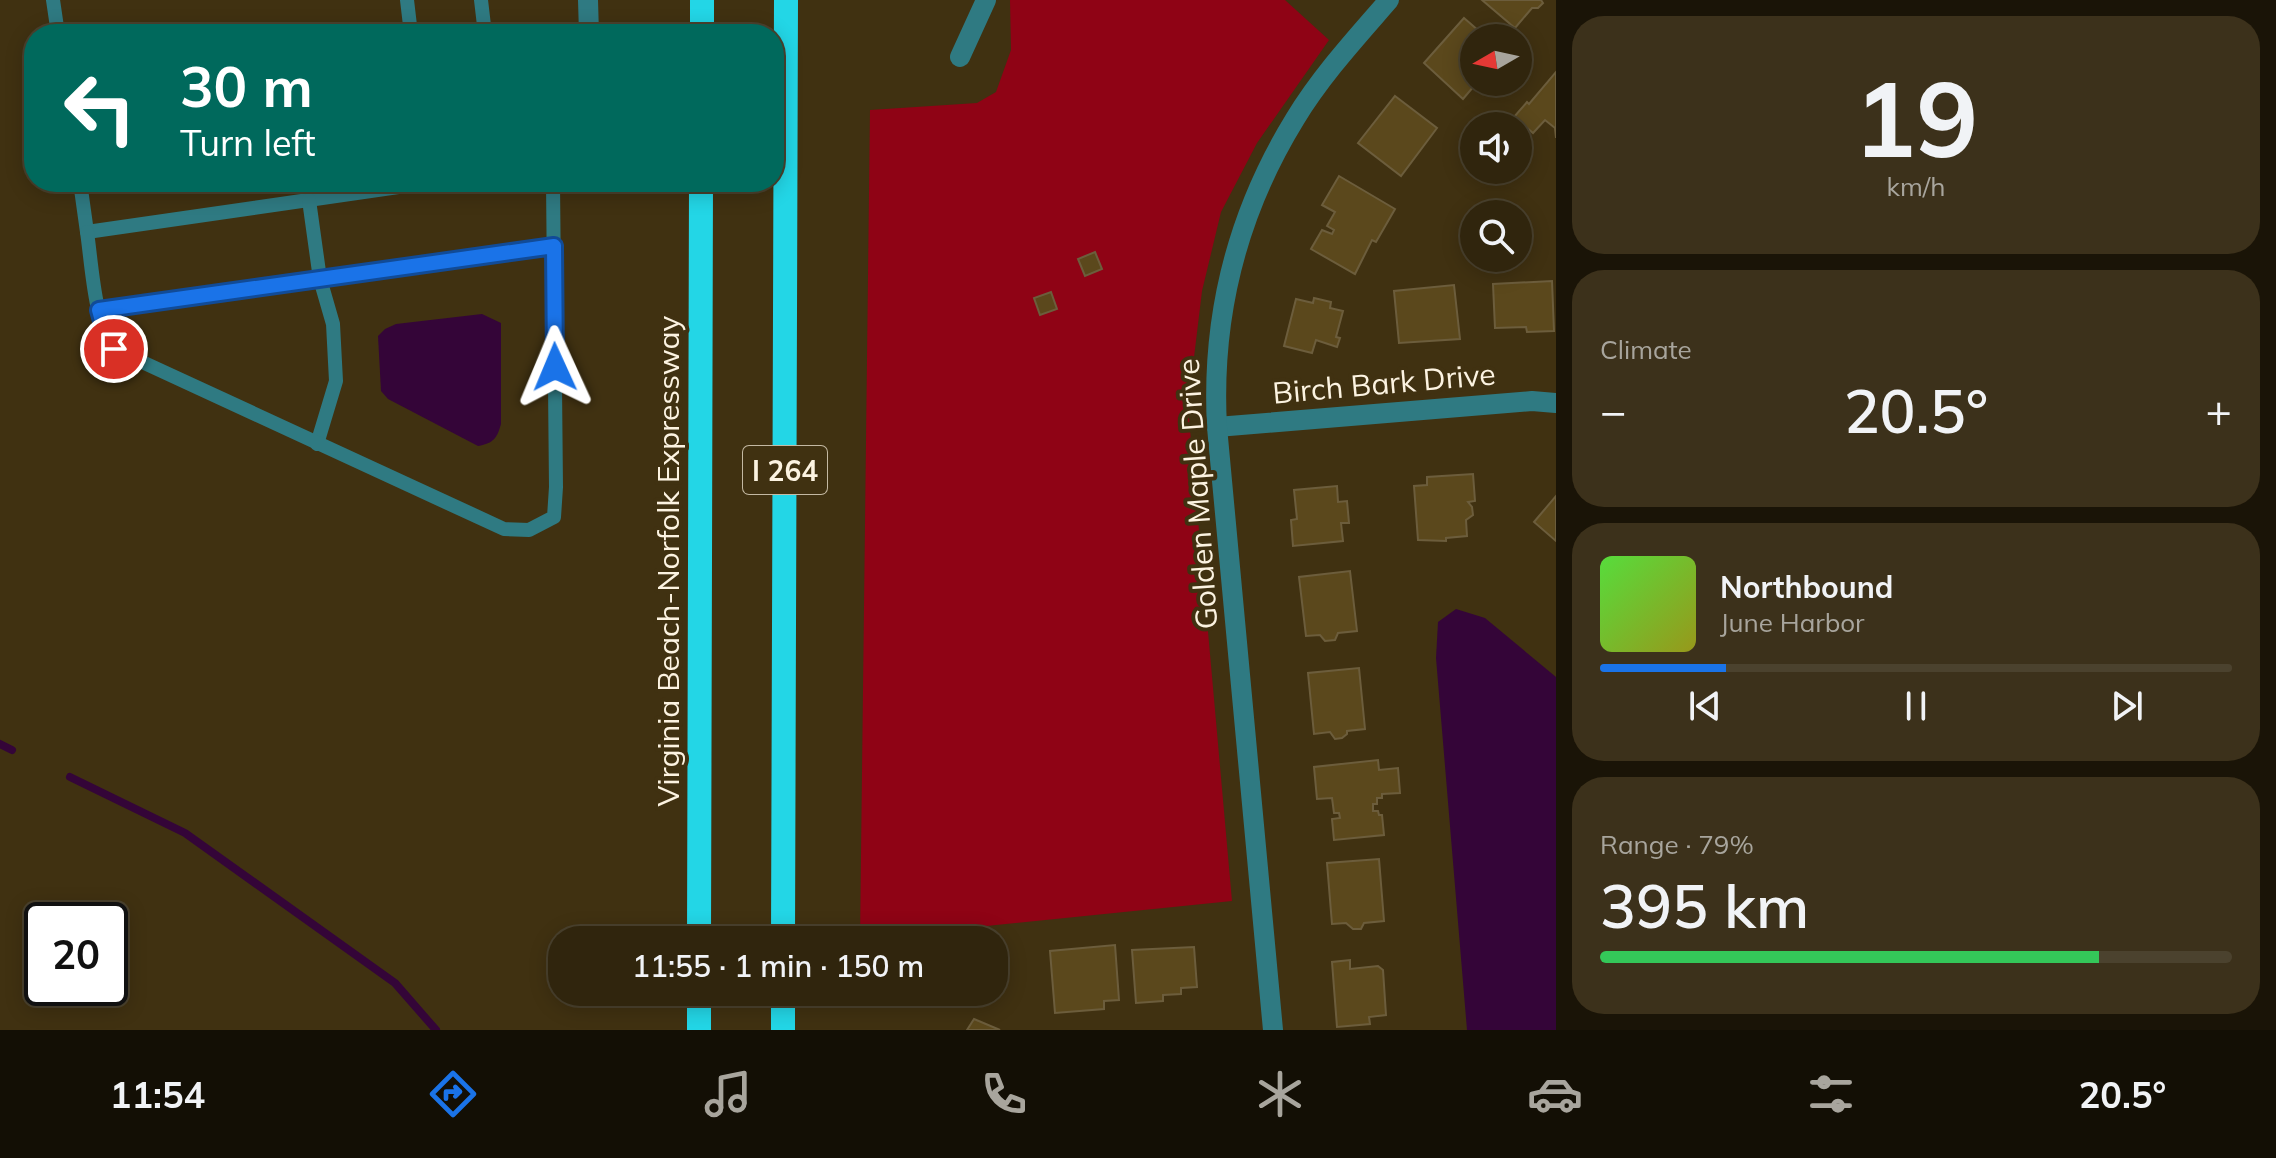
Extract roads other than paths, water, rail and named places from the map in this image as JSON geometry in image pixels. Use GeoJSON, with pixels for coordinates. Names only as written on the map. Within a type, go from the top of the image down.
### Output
{"type":"FeatureCollection","features":[{"type":"Feature","properties":{"kind":"highway"},"geometry":{"type":"LineString","coordinates":[[702,0],[702,24]]}},
{"type":"Feature","properties":{"kind":"highway","name":"I 264"},"geometry":{"type":"LineString","coordinates":[[783,926],[786,0]]}},
{"type":"Feature","properties":{"kind":"highway","name":"Virginia Beach-Norfolk Expressway"},"geometry":{"type":"LineString","coordinates":[[699,926],[701,192]]}},
{"type":"Feature","properties":{"kind":"highway"},"geometry":{"type":"LineString","coordinates":[[699,1006],[699,1030]]}},
{"type":"Feature","properties":{"kind":"highway"},"geometry":{"type":"LineString","coordinates":[[783,1006],[783,1030]]}},
{"type":"Feature","properties":{"kind":"street"},"geometry":{"type":"LineString","coordinates":[[588,0],[589,24]]}},
{"type":"Feature","properties":{"kind":"street"},"geometry":{"type":"LineString","coordinates":[[960,57],[986,0]]}},
{"type":"Feature","properties":{"kind":"street","name":"Golden Maple Drive"},"geometry":{"type":"LineString","coordinates":[[1273,1030],[1217,427],[1214,378],[1219,320],[1228,276],[1245,222],[1267,169],[1295,119],[1328,71],[1389,0]]}},
{"type":"Feature","properties":{"kind":"street","name":"Birch Bark Drive"},"geometry":{"type":"LineString","coordinates":[[1217,427],[1532,401],[1556,403]]}},
{"type":"Feature","properties":{"kind":"lane"},"geometry":{"type":"LineString","coordinates":[[53,0],[57,24]]}},
{"type":"Feature","properties":{"kind":"lane"},"geometry":{"type":"LineString","coordinates":[[407,0],[410,24]]}},
{"type":"Feature","properties":{"kind":"lane"},"geometry":{"type":"LineString","coordinates":[[481,0],[484,24]]}},
{"type":"Feature","properties":{"kind":"lane"},"geometry":{"type":"LineString","coordinates":[[81,192],[99,310],[107,339],[114,349],[504,529],[529,530],[554,517],[553,192]]}},
{"type":"Feature","properties":{"kind":"lane"},"geometry":{"type":"LineString","coordinates":[[87,232],[361,192]]}},
{"type":"Feature","properties":{"kind":"lane"},"geometry":{"type":"LineString","coordinates":[[309,200],[320,279],[333,324],[336,381],[317,444]]}},
{"type":"Feature","properties":{"kind":"lane"},"geometry":{"type":"LineString","coordinates":[[99,310],[554,246]]}},
{"type":"Feature","properties":{"kind":"waterway"},"geometry":{"type":"LineString","coordinates":[[0,744],[12,750]]}},
{"type":"Feature","properties":{"kind":"waterway"},"geometry":{"type":"LineString","coordinates":[[70,777],[185,833],[395,983],[436,1030]]}}]}
